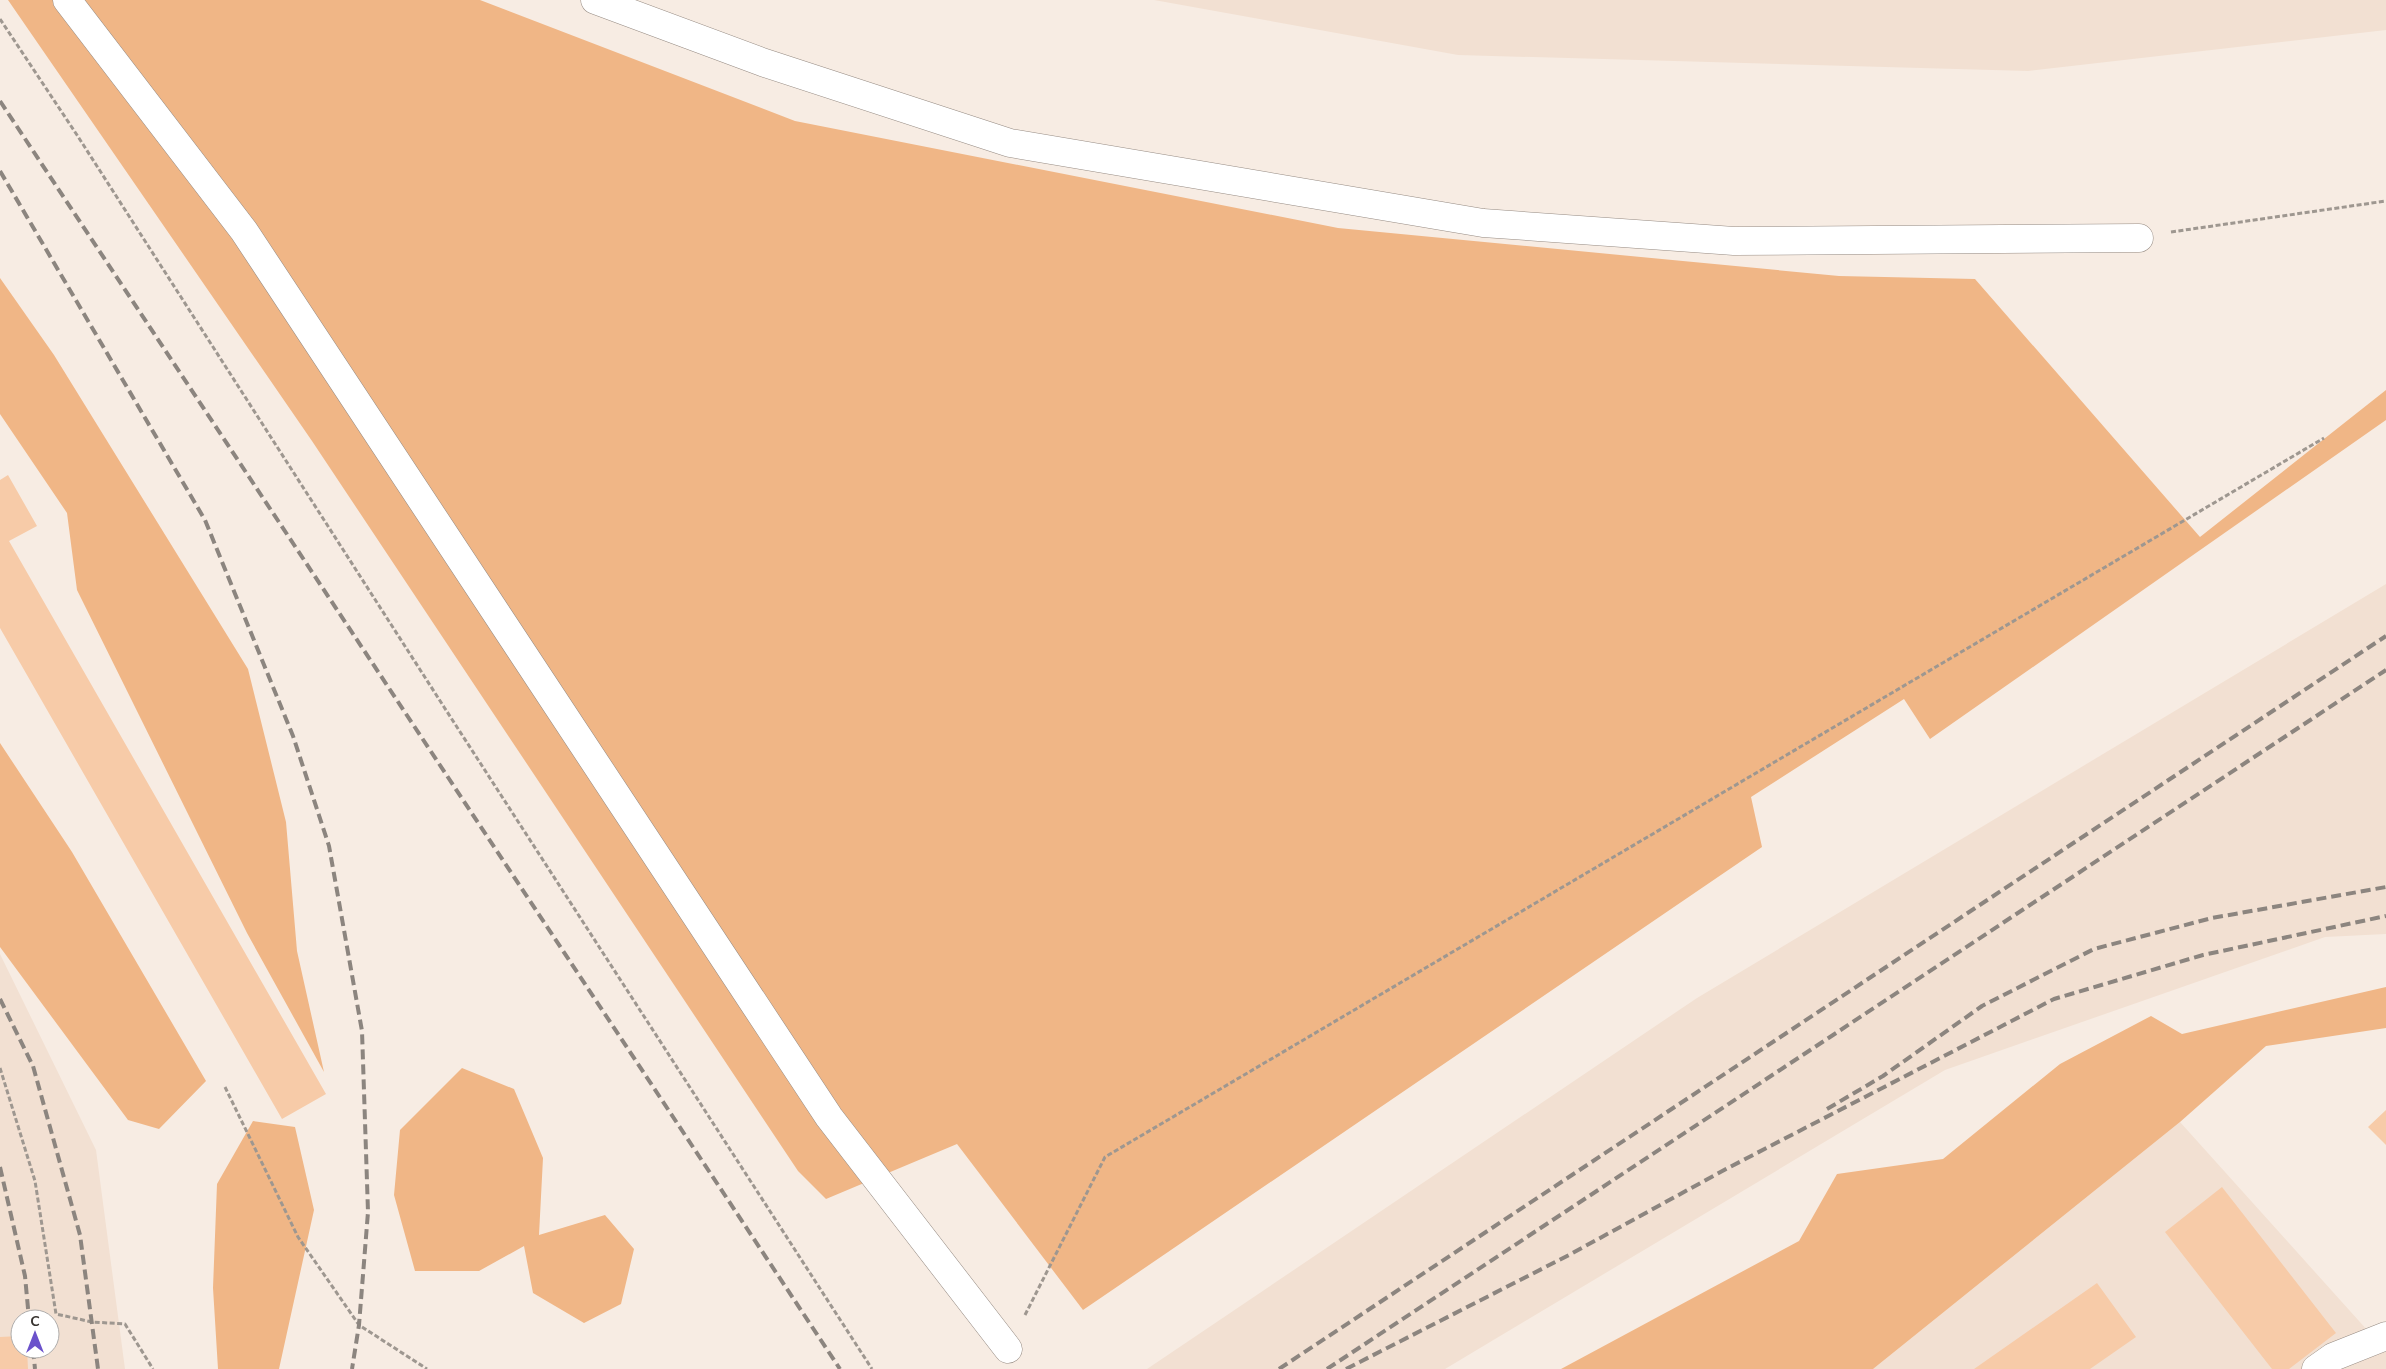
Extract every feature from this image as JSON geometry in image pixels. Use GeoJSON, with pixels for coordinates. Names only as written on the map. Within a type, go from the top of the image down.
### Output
{"type":"FeatureCollection","features":[{"type":"Feature","properties":{"kind":"lane"},"geometry":{"type":"LineString","coordinates":[[68,0],[244,231],[828,1117],[1008,1349]]}},
{"type":"Feature","properties":{"kind":"lane"},"geometry":{"type":"LineString","coordinates":[[595,0],[762,62],[1010,143],[1482,223],[1734,241],[2139,238]]}},
{"type":"Feature","properties":{"kind":"lane"},"geometry":{"type":"LineString","coordinates":[[2316,1369],[2333,1357],[2386,1336]]}},
{"type":"Feature","properties":{"kind":"path"},"geometry":{"type":"LineString","coordinates":[[0,19],[77,135],[872,1369]]}},
{"type":"Feature","properties":{"kind":"path"},"geometry":{"type":"LineString","coordinates":[[2139,238],[2386,201]]}},
{"type":"Feature","properties":{"kind":"path"},"geometry":{"type":"LineString","coordinates":[[1008,1349],[1105,1157],[2324,438]]}},
{"type":"Feature","properties":{"kind":"path"},"geometry":{"type":"LineString","coordinates":[[0,1068],[35,1181],[56,1314],[92,1322],[125,1324],[153,1369]]}},
{"type":"Feature","properties":{"kind":"path"},"geometry":{"type":"LineString","coordinates":[[225,1087],[298,1237],[359,1325],[427,1369]]}},
{"type":"Feature","properties":{"kind":"shaded area"},"geometry":{"type":"Polygon","coordinates":[[[8,0],[480,0],[795,121],[1338,228],[1839,276],[1975,279],[2200,537],[2386,390],[2386,420],[1930,739],[1904,699],[1751,797],[1762,847],[1083,1310],[957,1144],[826,1199],[798,1171],[312,441],[8,0]]]}},
{"type":"Feature","properties":{"kind":"shaded area"},"geometry":{"type":"Polygon","coordinates":[[[1154,0],[2386,0],[2386,30],[2028,71],[1458,55],[1154,0]]]}},
{"type":"Feature","properties":{"kind":"shaded area"},"geometry":{"type":"Polygon","coordinates":[[[0,278],[54,355],[248,669],[286,822],[297,951],[324,1072],[247,933],[77,590],[67,513],[0,414],[0,278]]]}},
{"type":"Feature","properties":{"kind":"shaded area"},"geometry":{"type":"Polygon","coordinates":[[[2386,584],[2386,934],[2325,937],[1945,1070],[1445,1369],[1147,1369],[1697,998],[2386,584]]]}},
{"type":"Feature","properties":{"kind":"shaded area"},"geometry":{"type":"Polygon","coordinates":[[[0,743],[72,852],[206,1081],[159,1129],[128,1120],[0,947],[0,743]]]}},
{"type":"Feature","properties":{"kind":"shaded area"},"geometry":{"type":"Polygon","coordinates":[[[0,954],[96,1150],[125,1369],[0,1369],[0,954]]]}},
{"type":"Feature","properties":{"kind":"shaded area"},"geometry":{"type":"Polygon","coordinates":[[[2386,987],[2386,1028],[2266,1046],[2180,1122],[1873,1369],[1561,1369],[1799,1241],[1837,1174],[1943,1159],[2060,1064],[2151,1016],[2182,1034],[2386,987]]]}},
{"type":"Feature","properties":{"kind":"shaded area"},"geometry":{"type":"Polygon","coordinates":[[[462,1068],[514,1089],[543,1158],[539,1235],[605,1215],[634,1249],[621,1304],[584,1323],[533,1293],[524,1246],[479,1271],[415,1271],[394,1195],[400,1130],[462,1068]]]}},
{"type":"Feature","properties":{"kind":"shaded area"},"geometry":{"type":"Polygon","coordinates":[[[253,1121],[295,1127],[314,1210],[279,1369],[218,1369],[213,1288],[217,1184],[253,1121]]]}},
{"type":"Feature","properties":{"kind":"shaded area"},"geometry":{"type":"Polygon","coordinates":[[[2180,1122],[2386,1351],[2386,1369],[1873,1369],[2180,1122]]]}},
{"type":"Feature","properties":{"kind":"building"},"geometry":{"type":"Polygon","coordinates":[[[8,475],[37,526],[9,541],[326,1094],[282,1119],[0,628],[0,480],[8,475]]]}},
{"type":"Feature","properties":{"kind":"building"},"geometry":{"type":"Polygon","coordinates":[[[2386,1110],[2386,1145],[2368,1127],[2386,1110]]]}},
{"type":"Feature","properties":{"kind":"building"},"geometry":{"type":"Polygon","coordinates":[[[2222,1187],[2336,1333],[2289,1369],[2272,1369],[2165,1232],[2222,1187]]]}},
{"type":"Feature","properties":{"kind":"building"},"geometry":{"type":"Polygon","coordinates":[[[2097,1283],[2136,1337],[2090,1369],[1974,1369],[2097,1283]]]}},
{"type":"Feature","properties":{"kind":"building"},"geometry":{"type":"Polygon","coordinates":[[[10,1336],[10,1359],[28,1359],[28,1369],[0,1369],[0,1337],[10,1336]]]}},
{"type":"Feature","properties":{"kind":"railway"},"geometry":{"type":"LineString","coordinates":[[0,101],[840,1369]]}},
{"type":"Feature","properties":{"kind":"railway"},"geometry":{"type":"LineString","coordinates":[[0,171],[205,520],[293,736],[329,846],[362,1031],[368,1212],[359,1325],[352,1369]]}},
{"type":"Feature","properties":{"kind":"railway"},"geometry":{"type":"LineString","coordinates":[[1279,1369],[2386,636]]}},
{"type":"Feature","properties":{"kind":"railway"},"geometry":{"type":"LineString","coordinates":[[1327,1369],[2386,670]]}},
{"type":"Feature","properties":{"kind":"railway"},"geometry":{"type":"LineString","coordinates":[[1827,1109],[1883,1076],[1982,1006],[2094,949],[2212,918],[2386,887]]}},
{"type":"Feature","properties":{"kind":"railway"},"geometry":{"type":"LineString","coordinates":[[1346,1369],[1569,1255],[1726,1169],[2054,999],[2203,955],[2386,916]]}},
{"type":"Feature","properties":{"kind":"railway"},"geometry":{"type":"LineString","coordinates":[[0,999],[33,1066],[80,1235],[98,1369]]}},
{"type":"Feature","properties":{"kind":"railway"},"geometry":{"type":"LineString","coordinates":[[0,1167],[25,1276],[28,1309]]}},
{"type":"Feature","properties":{"kind":"railway"},"geometry":{"type":"LineString","coordinates":[[34,1359],[35,1369]]}}]}
